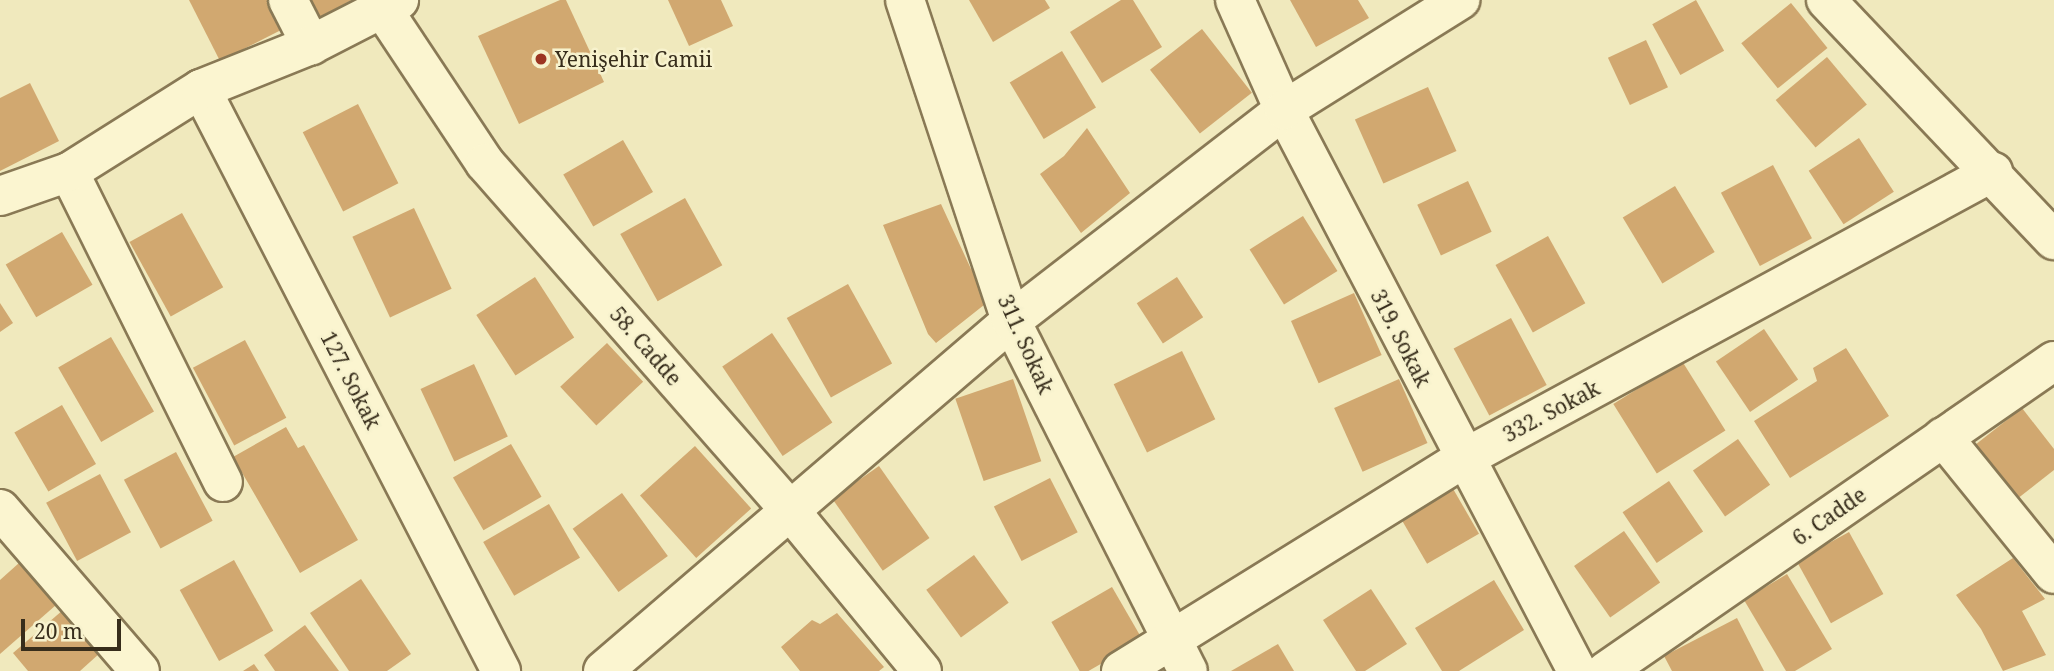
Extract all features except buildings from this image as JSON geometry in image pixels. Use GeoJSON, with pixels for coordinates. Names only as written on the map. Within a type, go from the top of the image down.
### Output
{"type":"FeatureCollection","features":[{"type":"Feature","properties":{"kind":"street"},"geometry":{"type":"LineString","coordinates":[[288,0],[311,45]]}},
{"type":"Feature","properties":{"kind":"street","name":"311. Sokak"},"geometry":{"type":"LineString","coordinates":[[905,0],[1012,321],[1179,657]]}},
{"type":"Feature","properties":{"kind":"street","name":"319. Sokak"},"geometry":{"type":"LineString","coordinates":[[1236,0],[1284,110],[1463,459],[1577,671]]}},
{"type":"Feature","properties":{"kind":"street"},"geometry":{"type":"LineString","coordinates":[[603,671],[788,508],[1012,321],[1284,110],[1460,0]]}},
{"type":"Feature","properties":{"kind":"street"},"geometry":{"type":"LineString","coordinates":[[1826,0],[1993,172],[2054,240]]}},
{"type":"Feature","properties":{"kind":"street"},"geometry":{"type":"LineString","coordinates":[[0,196],[69,172],[201,89],[311,45],[391,5]]}},
{"type":"Feature","properties":{"kind":"street","name":"58. Cadde"},"geometry":{"type":"LineString","coordinates":[[391,5],[485,163],[788,508],[922,671]]}},
{"type":"Feature","properties":{"kind":"street","name":"127. Sokak"},"geometry":{"type":"LineString","coordinates":[[201,89],[501,671]]}},
{"type":"Feature","properties":{"kind":"street"},"geometry":{"type":"LineString","coordinates":[[69,172],[223,482]]}},
{"type":"Feature","properties":{"kind":"street","name":"332. Sokak"},"geometry":{"type":"LineString","coordinates":[[1121,671],[1179,657],[1463,459],[1993,172]]}},
{"type":"Feature","properties":{"kind":"street","name":"6. Cadde"},"geometry":{"type":"LineString","coordinates":[[1605,671],[2054,361]]}},
{"type":"Feature","properties":{"kind":"street"},"geometry":{"type":"LineString","coordinates":[[1943,437],[2054,574]]}},
{"type":"Feature","properties":{"kind":"street"},"geometry":{"type":"LineString","coordinates":[[0,509],[140,671]]}},
{"type":"Feature","properties":{"kind":"place","name":"Yenişehir Camii"},"geometry":{"type":"Point","coordinates":[541,59]}}]}
